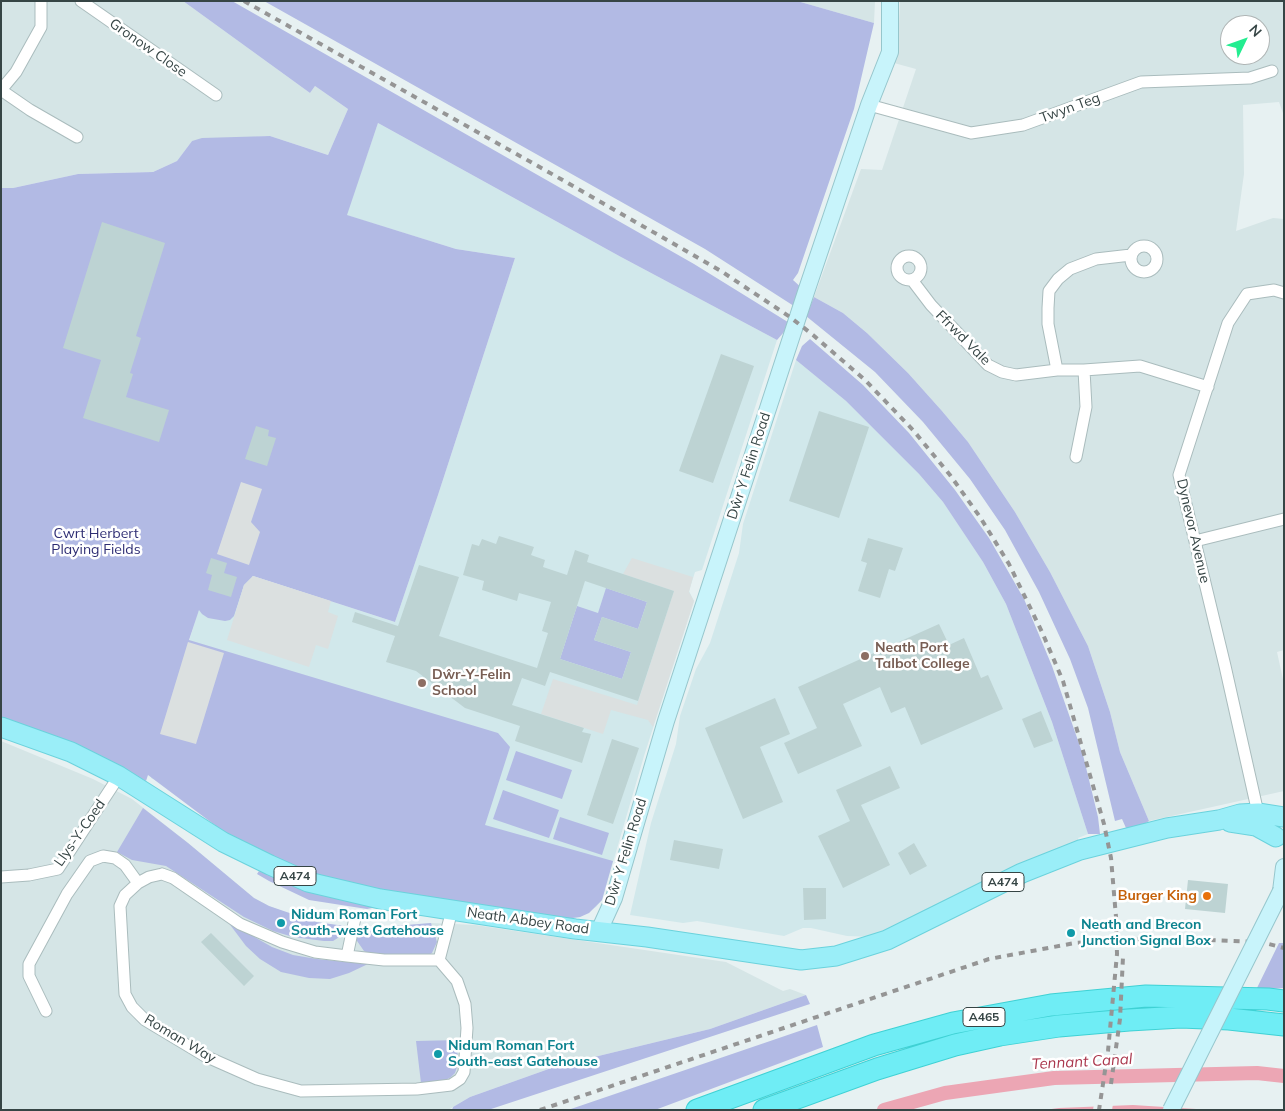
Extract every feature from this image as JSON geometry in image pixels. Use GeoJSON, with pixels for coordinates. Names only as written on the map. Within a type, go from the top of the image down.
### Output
{"type":"FeatureCollection","features":[{"type":"Feature","properties":{"kind":"highway","name":"A465"},"geometry":{"type":"LineString","coordinates":[[696,1110],[874,1046],[953,1023],[1051,1005],[1146,996],[1284,1001]]}},
{"type":"Feature","properties":{"kind":"highway","name":"A465"},"geometry":{"type":"LineString","coordinates":[[764,1110],[877,1069],[955,1045],[1000,1035],[1129,1020],[1181,1017],[1229,1019],[1284,1025]]}},
{"type":"Feature","properties":{"kind":"main road","name":"Neath Abbey Road"},"geometry":{"type":"LineString","coordinates":[[1,727],[71,752],[119,776],[223,842],[308,882],[380,899],[576,929],[801,960],[836,956],[887,940],[1022,873],[1080,850],[1167,828],[1219,820]]}},
{"type":"Feature","properties":{"kind":"main road","name":"A474"},"geometry":{"type":"LineString","coordinates":[[1219,820],[1240,814],[1258,813],[1284,817]]}},
{"type":"Feature","properties":{"kind":"main road"},"geometry":{"type":"LineString","coordinates":[[1280,844],[1278,825],[1284,817]]}},
{"type":"Feature","properties":{"kind":"main road","name":"A474"},"geometry":{"type":"LineString","coordinates":[[1219,820],[1256,826],[1280,844]]}},
{"type":"Feature","properties":{"kind":"street","name":"Gronow Close"},"geometry":{"type":"LineString","coordinates":[[81,1],[216,95]]}},
{"type":"Feature","properties":{"kind":"street","name":"Dŵr Y Felin Road"},"geometry":{"type":"LineString","coordinates":[[599,931],[614,898],[666,721],[806,292],[869,105],[890,52],[890,1]]}},
{"type":"Feature","properties":{"kind":"street"},"geometry":{"type":"LineString","coordinates":[[43,2],[41,27],[16,72],[1,90],[30,110],[77,137]]}},
{"type":"Feature","properties":{"kind":"street","name":"Twyn Teg"},"geometry":{"type":"LineString","coordinates":[[869,105],[971,133],[1023,125],[1141,82],[1250,78],[1272,71]]}},
{"type":"Feature","properties":{"kind":"street"},"geometry":{"type":"LineString","coordinates":[[1057,370],[1048,324],[1049,291],[1058,279],[1070,269],[1096,259],[1131,255]]}},
{"type":"Feature","properties":{"kind":"street","name":"Ffrwd Vale"},"geometry":{"type":"LineString","coordinates":[[912,280],[931,306],[988,365],[1002,372],[1016,375],[1057,370],[1140,366],[1208,387]]}},
{"type":"Feature","properties":{"kind":"street","name":"Dynevor Avenue"},"geometry":{"type":"LineString","coordinates":[[1258,813],[1179,475],[1228,322],[1247,294],[1274,290],[1284,293]]}},
{"type":"Feature","properties":{"kind":"street"},"geometry":{"type":"LineString","coordinates":[[1076,457],[1086,407],[1084,370]]}},
{"type":"Feature","properties":{"kind":"street"},"geometry":{"type":"LineString","coordinates":[[1195,541],[1284,518]]}},
{"type":"Feature","properties":{"kind":"street","name":"Llys-Y-Coed"},"geometry":{"type":"LineString","coordinates":[[1,878],[58,869],[119,776]]}},
{"type":"Feature","properties":{"kind":"street"},"geometry":{"type":"LineString","coordinates":[[46,1011],[29,976],[29,964],[67,894],[90,862],[103,856],[115,858],[125,865],[138,884]]}},
{"type":"Feature","properties":{"kind":"street"},"geometry":{"type":"LineString","coordinates":[[1171,1110],[1282,889],[1284,867]]}},
{"type":"Feature","properties":{"kind":"street","name":"Roman Way"},"geometry":{"type":"LineString","coordinates":[[162,874],[173,878],[240,924],[282,942],[315,952],[384,960],[439,960],[457,981],[465,1004],[467,1028],[464,1072],[460,1079],[451,1085],[417,1089],[300,1091],[257,1078],[205,1056],[145,1020],[132,1007],[125,994],[120,906],[126,894],[138,884],[149,876],[162,874]]}},
{"type":"Feature","properties":{"kind":"street"},"geometry":{"type":"LineString","coordinates":[[439,960],[452,910]]}},
{"type":"Feature","properties":{"kind":"street"},"geometry":{"type":"LineString","coordinates":[[347,956],[355,918]]}},
{"type":"Feature","properties":{"kind":"shaded area"},"geometry":{"type":"Polygon","coordinates":[[[1,1],[183,1],[310,93],[315,86],[348,109],[328,155],[270,136],[192,141],[177,161],[153,172],[78,174],[13,188],[1,188],[1,1]]]}},
{"type":"Feature","properties":{"kind":"shaded area"},"geometry":{"type":"Polygon","coordinates":[[[797,1],[875,1],[874,23],[797,1]]]}},
{"type":"Feature","properties":{"kind":"shaded area"},"geometry":{"type":"Polygon","coordinates":[[[900,1],[1284,1],[1284,116],[1279,102],[1243,105],[1244,174],[1236,231],[1273,218],[1284,219],[1284,650],[1277,652],[1284,684],[1284,791],[1149,821],[1120,752],[1110,712],[1088,646],[1050,572],[1015,512],[968,442],[908,373],[867,333],[843,313],[814,297],[861,169],[882,170],[916,69],[894,63],[900,1]]]}},
{"type":"Feature","properties":{"kind":"shaded area","name":"Dŵr-Y-Felin School"},"geometry":{"type":"Polygon","coordinates":[[[378,123],[621,257],[777,340],[702,570],[695,572],[689,591],[694,601],[644,756],[602,900],[596,907],[580,917],[565,919],[382,890],[151,778],[199,609],[253,576],[395,622],[515,258],[456,249],[346,215],[378,123]]]}},
{"type":"Feature","properties":{"kind":"shaded area","name":"Neath Port Talbot College"},"geometry":{"type":"Polygon","coordinates":[[[796,360],[846,401],[919,474],[943,502],[983,562],[1006,604],[1052,722],[1088,834],[1078,838],[1079,842],[876,937],[847,936],[811,928],[803,928],[784,936],[697,921],[683,923],[630,915],[651,823],[676,744],[680,716],[696,669],[710,643],[739,553],[743,524],[796,360]]]}},
{"type":"Feature","properties":{"kind":"shaded area"},"geometry":{"type":"Polygon","coordinates":[[[241,482],[262,489],[251,522],[260,532],[249,565],[217,554],[241,482]]]}},
{"type":"Feature","properties":{"kind":"shaded area"},"geometry":{"type":"Polygon","coordinates":[[[632,558],[693,577],[689,592],[694,601],[653,727],[648,720],[611,710],[603,734],[541,714],[553,679],[637,705],[674,591],[623,574],[632,558]]]}},
{"type":"Feature","properties":{"kind":"shaded area"},"geometry":{"type":"Polygon","coordinates":[[[253,576],[331,601],[328,612],[338,616],[328,649],[316,645],[309,667],[227,640],[244,585],[253,576]]]}},
{"type":"Feature","properties":{"kind":"shaded area"},"geometry":{"type":"Polygon","coordinates":[[[188,642],[224,653],[196,744],[160,734],[188,642]]]}},
{"type":"Feature","properties":{"kind":"shaded area"},"geometry":{"type":"Polygon","coordinates":[[[1,741],[93,779],[132,799],[254,898],[290,914],[316,922],[359,929],[431,923],[475,925],[726,962],[783,991],[790,989],[806,995],[710,1029],[557,1066],[470,1097],[448,1110],[7,1110],[1,1107],[1,741]]]}},
{"type":"Feature","properties":{"kind":"shaded area"},"geometry":{"type":"Polygon","coordinates":[[[1133,1105],[1212,1110],[1044,1110],[1059,1108],[1133,1105]]]}},
{"type":"Feature","properties":{"kind":"green space","name":"Cwrt Herbert Playing Fields"},"geometry":{"type":"Polygon","coordinates":[[[183,1],[232,1],[694,264],[791,324],[777,340],[621,257],[378,123],[347,215],[456,249],[515,258],[395,622],[253,576],[244,585],[234,616],[230,620],[208,618],[199,610],[189,640],[498,733],[510,747],[485,825],[613,861],[602,900],[589,913],[580,917],[565,919],[382,890],[325,878],[279,862],[224,832],[148,775],[146,781],[116,765],[1,717],[1,188],[13,188],[78,174],[153,172],[177,161],[192,141],[202,138],[270,136],[328,155],[348,109],[315,86],[310,93],[183,1]]]}},
{"type":"Feature","properties":{"kind":"green space"},"geometry":{"type":"Polygon","coordinates":[[[264,1],[797,1],[874,23],[854,109],[798,273],[793,280],[804,290],[797,308],[705,249],[264,1]]]}},
{"type":"Feature","properties":{"kind":"green space"},"geometry":{"type":"Polygon","coordinates":[[[814,297],[843,313],[867,333],[908,373],[968,442],[1015,512],[1050,572],[1088,646],[1110,712],[1120,752],[1149,821],[1141,826],[1126,828],[1122,819],[1115,821],[1088,708],[1070,659],[1039,592],[1005,530],[970,479],[923,422],[875,372],[806,316],[814,297]]]}},
{"type":"Feature","properties":{"kind":"green space"},"geometry":{"type":"Polygon","coordinates":[[[810,339],[863,385],[909,433],[955,490],[989,538],[1024,599],[1052,666],[1083,755],[1098,817],[1100,834],[1088,834],[1052,722],[1006,604],[983,562],[943,502],[919,474],[846,401],[796,360],[802,346],[810,339]]]}},
{"type":"Feature","properties":{"kind":"green space"},"geometry":{"type":"Polygon","coordinates":[[[606,588],[647,602],[638,629],[602,617],[594,640],[631,652],[622,679],[560,659],[577,606],[598,613],[606,588]]]}},
{"type":"Feature","properties":{"kind":"green space"},"geometry":{"type":"Polygon","coordinates":[[[516,751],[572,770],[562,799],[506,780],[516,751]]]}},
{"type":"Feature","properties":{"kind":"green space"},"geometry":{"type":"Polygon","coordinates":[[[503,790],[559,810],[549,838],[493,819],[503,790]]]}},
{"type":"Feature","properties":{"kind":"green space"},"geometry":{"type":"Polygon","coordinates":[[[143,808],[254,898],[269,906],[316,922],[345,926],[346,930],[333,941],[293,937],[273,931],[244,917],[166,866],[132,860],[117,852],[143,808]]]}},
{"type":"Feature","properties":{"kind":"green space"},"geometry":{"type":"Polygon","coordinates":[[[560,817],[609,833],[602,855],[553,839],[560,817]]]}},
{"type":"Feature","properties":{"kind":"green space"},"geometry":{"type":"Polygon","coordinates":[[[259,871],[305,889],[377,907],[367,909],[309,900],[269,881],[257,874],[259,871]]]}},
{"type":"Feature","properties":{"kind":"green space"},"geometry":{"type":"Polygon","coordinates":[[[228,922],[272,947],[293,955],[368,964],[330,979],[309,978],[281,972],[260,959],[246,946],[228,922]]]}},
{"type":"Feature","properties":{"kind":"green space"},"geometry":{"type":"Polygon","coordinates":[[[431,923],[437,942],[432,953],[425,957],[370,954],[364,951],[355,938],[359,929],[431,923]]]}},
{"type":"Feature","properties":{"kind":"green space"},"geometry":{"type":"Polygon","coordinates":[[[1279,943],[1284,943],[1284,988],[1256,990],[1279,943]]]}},
{"type":"Feature","properties":{"kind":"green space"},"geometry":{"type":"Polygon","coordinates":[[[806,995],[810,1004],[488,1110],[452,1110],[453,1107],[470,1097],[557,1066],[710,1029],[806,995]]]}},
{"type":"Feature","properties":{"kind":"green space"},"geometry":{"type":"Polygon","coordinates":[[[817,1025],[823,1047],[655,1110],[568,1110],[817,1025]]]}},
{"type":"Feature","properties":{"kind":"green space","name":"Nidum Roman Fort South-east Gatehouse"},"geometry":{"type":"Polygon","coordinates":[[[458,1040],[455,1073],[444,1081],[421,1083],[416,1041],[458,1040]]]}},
{"type":"Feature","properties":{"kind":"pier"},"geometry":{"type":"Polygon","coordinates":[[[1094,1104],[1113,1104],[1112,1110],[1093,1110],[1094,1104]]]}},
{"type":"Feature","properties":{"kind":"building"},"geometry":{"type":"Polygon","coordinates":[[[102,222],[165,243],[136,336],[141,338],[130,373],[133,374],[126,397],[169,410],[159,442],[83,418],[101,360],[63,348],[102,222]]]}},
{"type":"Feature","properties":{"kind":"building"},"geometry":{"type":"Polygon","coordinates":[[[721,354],[754,366],[713,483],[679,471],[721,354]]]}},
{"type":"Feature","properties":{"kind":"building"},"geometry":{"type":"Polygon","coordinates":[[[819,411],[869,427],[839,518],[789,501],[819,411]]]}},
{"type":"Feature","properties":{"kind":"building"},"geometry":{"type":"Polygon","coordinates":[[[256,426],[269,430],[268,436],[276,438],[267,466],[245,459],[256,426]]]}},
{"type":"Feature","properties":{"kind":"building"},"geometry":{"type":"Polygon","coordinates":[[[499,536],[534,547],[531,555],[545,560],[543,567],[567,575],[575,550],[589,555],[587,562],[674,591],[638,701],[550,672],[545,686],[522,678],[512,705],[584,728],[582,732],[591,734],[582,763],[515,741],[520,726],[465,708],[416,671],[386,662],[395,636],[352,622],[355,612],[398,626],[419,565],[459,577],[439,636],[537,668],[548,633],[542,631],[551,602],[519,593],[517,601],[482,590],[484,581],[463,575],[472,544],[479,546],[482,539],[496,544],[499,536]],[[585,581],[560,659],[622,679],[631,652],[594,640],[602,617],[638,629],[647,602],[585,581]]]}},
{"type":"Feature","properties":{"kind":"building"},"geometry":{"type":"Polygon","coordinates":[[[868,538],[903,548],[895,571],[889,569],[880,598],[858,591],[867,563],[861,561],[868,538]]]}},
{"type":"Feature","properties":{"kind":"building"},"geometry":{"type":"Polygon","coordinates":[[[211,558],[227,563],[224,573],[237,577],[231,597],[208,590],[212,575],[206,573],[211,558]]]}},
{"type":"Feature","properties":{"kind":"building"},"geometry":{"type":"Polygon","coordinates":[[[939,624],[949,645],[964,638],[981,678],[988,675],[1003,709],[921,745],[905,707],[891,713],[880,687],[843,704],[862,746],[798,774],[784,743],[817,728],[798,687],[939,624]]]}},
{"type":"Feature","properties":{"kind":"building"},"geometry":{"type":"Polygon","coordinates":[[[775,698],[790,734],[760,747],[783,802],[743,819],[705,728],[775,698]]]}},
{"type":"Feature","properties":{"kind":"building"},"geometry":{"type":"Polygon","coordinates":[[[1041,711],[1053,741],[1034,748],[1022,719],[1041,711]]]}},
{"type":"Feature","properties":{"kind":"building"},"geometry":{"type":"Polygon","coordinates":[[[612,739],[639,748],[613,824],[587,815],[612,739]]]}},
{"type":"Feature","properties":{"kind":"building"},"geometry":{"type":"Polygon","coordinates":[[[890,766],[900,788],[861,805],[890,865],[843,888],[818,836],[850,821],[836,790],[890,766]]]}},
{"type":"Feature","properties":{"kind":"building"},"geometry":{"type":"Polygon","coordinates":[[[674,840],[723,849],[719,869],[670,860],[674,840]]]}},
{"type":"Feature","properties":{"kind":"building"},"geometry":{"type":"Polygon","coordinates":[[[914,843],[927,866],[910,875],[898,853],[914,843]]]}},
{"type":"Feature","properties":{"kind":"building","name":"Burger King"},"geometry":{"type":"Polygon","coordinates":[[[1188,880],[1228,884],[1225,913],[1185,909],[1188,880]]]}},
{"type":"Feature","properties":{"kind":"building"},"geometry":{"type":"Polygon","coordinates":[[[803,888],[826,888],[826,919],[804,920],[803,888]]]}},
{"type":"Feature","properties":{"kind":"building"},"geometry":{"type":"Polygon","coordinates":[[[211,933],[254,976],[244,986],[201,942],[211,933]]]}},
{"type":"Feature","properties":{"kind":"waterway","name":"Tennant Canal"},"geometry":{"type":"LineString","coordinates":[[884,1110],[945,1093],[1054,1078],[1257,1073],[1284,1076]]}},
{"type":"Feature","properties":{"kind":"railway"},"geometry":{"type":"LineString","coordinates":[[244,1],[721,271],[790,317],[865,380],[913,430],[950,475],[980,517],[1009,564],[1042,632],[1063,681],[1104,824],[1111,858],[1117,954],[1108,1051],[1099,1110]]}},
{"type":"Feature","properties":{"kind":"railway"},"geometry":{"type":"LineString","coordinates":[[540,1110],[989,959],[1075,943],[1159,938],[1261,942],[1284,948]]}},
{"type":"Feature","properties":{"kind":"railway"},"geometry":{"type":"LineString","coordinates":[[1111,1084],[1120,1019],[1123,957]]}},
{"type":"Feature","properties":{"kind":"place","name":"Neath Port Talbot College"},"geometry":{"type":"Point","coordinates":[865,656]}},
{"type":"Feature","properties":{"kind":"place","name":"Dŵr-Y-Felin School"},"geometry":{"type":"Point","coordinates":[422,683]}},
{"type":"Feature","properties":{"kind":"place","name":"Burger King"},"geometry":{"type":"Point","coordinates":[1207,896]}},
{"type":"Feature","properties":{"kind":"place","name":"Nidum Roman Fort South-west Gatehouse"},"geometry":{"type":"Point","coordinates":[281,923]}},
{"type":"Feature","properties":{"kind":"place","name":"Neath and Brecon Junction Signal Box"},"geometry":{"type":"Point","coordinates":[1071,933]}},
{"type":"Feature","properties":{"kind":"place","name":"Nidum Roman Fort South-east Gatehouse"},"geometry":{"type":"Point","coordinates":[438,1054]}}]}
